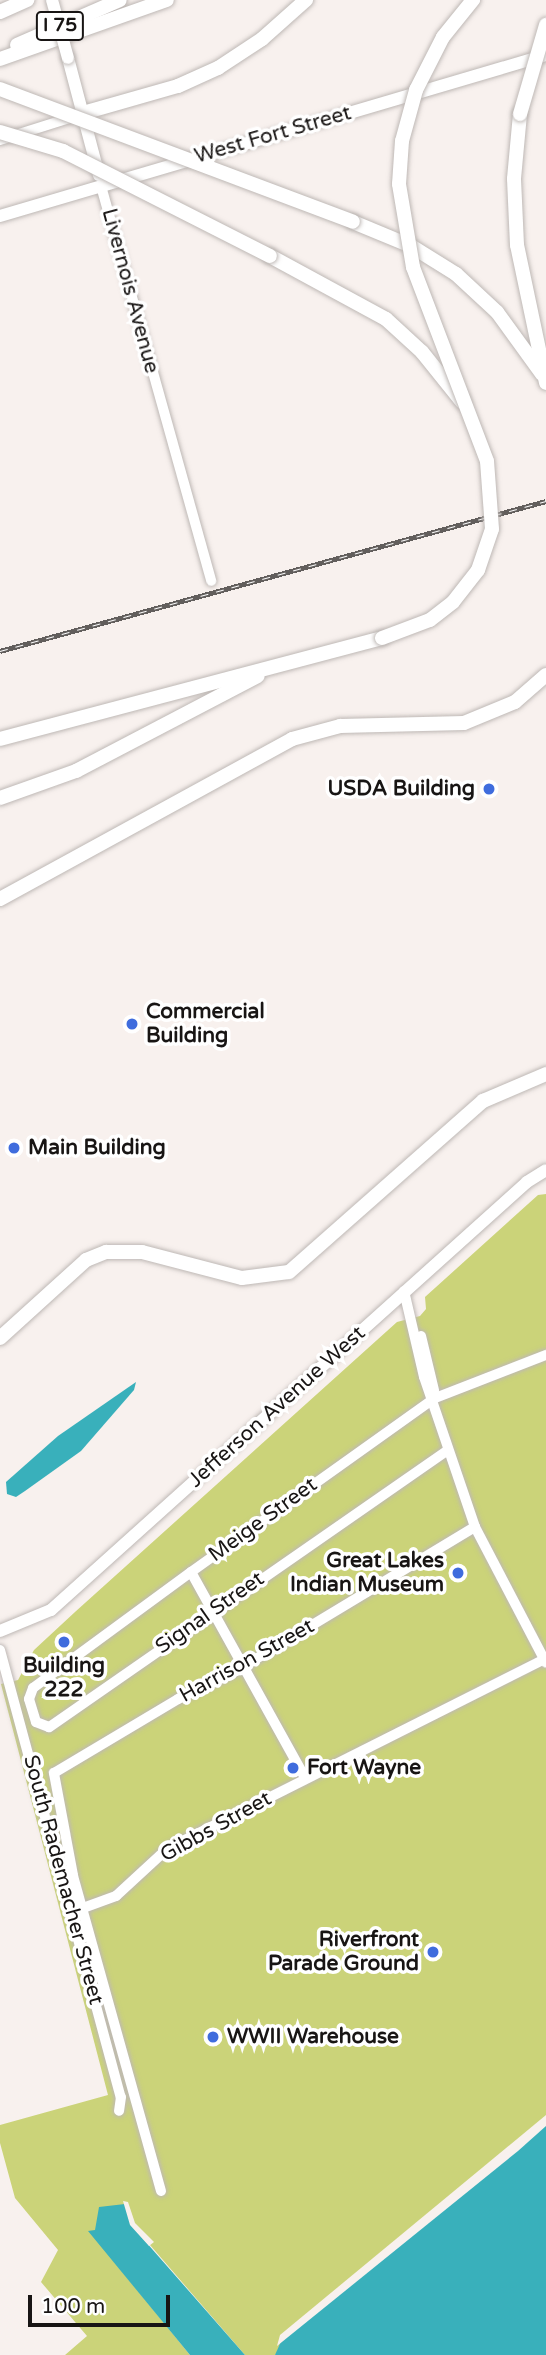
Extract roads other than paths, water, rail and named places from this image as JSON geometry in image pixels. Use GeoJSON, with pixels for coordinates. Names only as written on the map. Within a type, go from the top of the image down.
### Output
{"type":"FeatureCollection","features":[{"type":"Feature","properties":{"kind":"highway","name":"I 75"},"geometry":{"type":"LineString","coordinates":[[0,12],[27,0]]}},
{"type":"Feature","properties":{"kind":"highway","name":"I 75"},"geometry":{"type":"LineString","coordinates":[[0,53],[120,0]]}},
{"type":"Feature","properties":{"kind":"highway"},"geometry":{"type":"LineString","coordinates":[[0,59],[167,0]]}},
{"type":"Feature","properties":{"kind":"highway"},"geometry":{"type":"LineString","coordinates":[[83,113],[178,86],[218,68],[262,39],[306,0]]}},
{"type":"Feature","properties":{"kind":"highway"},"geometry":{"type":"LineString","coordinates":[[0,739],[382,638],[422,624],[446,609],[482,562],[492,529],[493,499],[486,461],[413,267],[399,184],[402,141],[416,90],[443,37],[473,0]]}},
{"type":"Feature","properties":{"kind":"highway"},"geometry":{"type":"LineString","coordinates":[[545,380],[517,245],[514,179],[520,114],[546,25]]}},
{"type":"Feature","properties":{"kind":"highway"},"geometry":{"type":"LineString","coordinates":[[0,89],[353,222],[426,253],[463,279],[496,312],[545,380]]}},
{"type":"Feature","properties":{"kind":"highway"},"geometry":{"type":"LineString","coordinates":[[0,132],[70,155],[358,301],[422,352],[470,415]]}},
{"type":"Feature","properties":{"kind":"highway"},"geometry":{"type":"LineString","coordinates":[[0,798],[76,771],[291,661]]}},
{"type":"Feature","properties":{"kind":"highway"},"geometry":{"type":"LineString","coordinates":[[0,899],[292,739],[340,726],[464,723],[504,708],[541,680]]}},
{"type":"Feature","properties":{"kind":"highway"},"geometry":{"type":"LineString","coordinates":[[0,1338],[86,1260],[106,1252],[142,1252],[242,1278],[289,1272],[483,1101],[546,1074]]}},
{"type":"Feature","properties":{"kind":"main road","name":"Livernois Avenue"},"geometry":{"type":"LineString","coordinates":[[52,0],[102,186]]}},
{"type":"Feature","properties":{"kind":"main road","name":"West Fort Street"},"geometry":{"type":"LineString","coordinates":[[0,216],[546,55]]}},
{"type":"Feature","properties":{"kind":"main road","name":"Jefferson Avenue West"},"geometry":{"type":"LineString","coordinates":[[0,1631],[51,1610],[535,1174],[546,1170]]}},
{"type":"Feature","properties":{"kind":"street"},"geometry":{"type":"LineString","coordinates":[[0,140],[83,113]]}},
{"type":"Feature","properties":{"kind":"street","name":"Livernois Avenue"},"geometry":{"type":"LineString","coordinates":[[102,186],[211,581]]}},
{"type":"Feature","properties":{"kind":"street"},"geometry":{"type":"LineString","coordinates":[[404,1291],[425,1377],[435,1398],[448,1450],[475,1527],[545,1661]]}},
{"type":"Feature","properties":{"kind":"street","name":"Meige Street"},"geometry":{"type":"LineString","coordinates":[[42,1728],[36,1723],[30,1691],[435,1398],[546,1355]]}},
{"type":"Feature","properties":{"kind":"street","name":"Signal Street"},"geometry":{"type":"LineString","coordinates":[[42,1728],[448,1450]]}},
{"type":"Feature","properties":{"kind":"street","name":"Harrison Street"},"geometry":{"type":"LineString","coordinates":[[83,1908],[54,1773],[178,1699],[245,1665],[475,1527]]}},
{"type":"Feature","properties":{"kind":"street"},"geometry":{"type":"LineString","coordinates":[[191,1572],[245,1665],[305,1778]]}},
{"type":"Feature","properties":{"kind":"street","name":"South Rademacher Street"},"geometry":{"type":"LineString","coordinates":[[0,1650],[121,2097],[120,2110]]}},
{"type":"Feature","properties":{"kind":"street","name":"Gibbs Street"},"geometry":{"type":"LineString","coordinates":[[83,1908],[116,1896],[167,1849],[305,1778],[545,1661]]}},
{"type":"Feature","properties":{"kind":"street"},"geometry":{"type":"LineString","coordinates":[[83,1908],[161,2190]]}},
{"type":"Feature","properties":{"kind":"water"},"geometry":{"type":"Polygon","coordinates":[[[136,1382],[134,1390],[81,1451],[16,1497],[7,1494],[6,1482],[58,1436],[136,1382]]]}},
{"type":"Feature","properties":{"kind":"water"},"geometry":{"type":"Polygon","coordinates":[[[546,2118],[546,2355],[275,2355],[283,2337],[546,2118]]]}},
{"type":"Feature","properties":{"kind":"water"},"geometry":{"type":"Polygon","coordinates":[[[125,2204],[131,2225],[245,2355],[190,2355],[88,2231],[95,2230],[99,2207],[125,2204]]]}},
{"type":"Feature","properties":{"kind":"railway"},"geometry":{"type":"LineString","coordinates":[[0,651],[546,501]]}},
{"type":"Feature","properties":{"kind":"place","name":"USDA Building"},"geometry":{"type":"Point","coordinates":[489,789]}},
{"type":"Feature","properties":{"kind":"place","name":"Commercial Building"},"geometry":{"type":"Point","coordinates":[132,1024]}},
{"type":"Feature","properties":{"kind":"place","name":"Main Building"},"geometry":{"type":"Point","coordinates":[14,1148]}},
{"type":"Feature","properties":{"kind":"place","name":"Great Lakes Indian Museum"},"geometry":{"type":"Point","coordinates":[458,1573]}},
{"type":"Feature","properties":{"kind":"place","name":"Building 222"},"geometry":{"type":"Point","coordinates":[64,1642]}},
{"type":"Feature","properties":{"kind":"place","name":"Fort Wayne"},"geometry":{"type":"Point","coordinates":[293,1768]}},
{"type":"Feature","properties":{"kind":"place","name":"Riverfront Parade Ground"},"geometry":{"type":"Point","coordinates":[433,1952]}},
{"type":"Feature","properties":{"kind":"place","name":"WWII Warehouse"},"geometry":{"type":"Point","coordinates":[213,2037]}}]}
